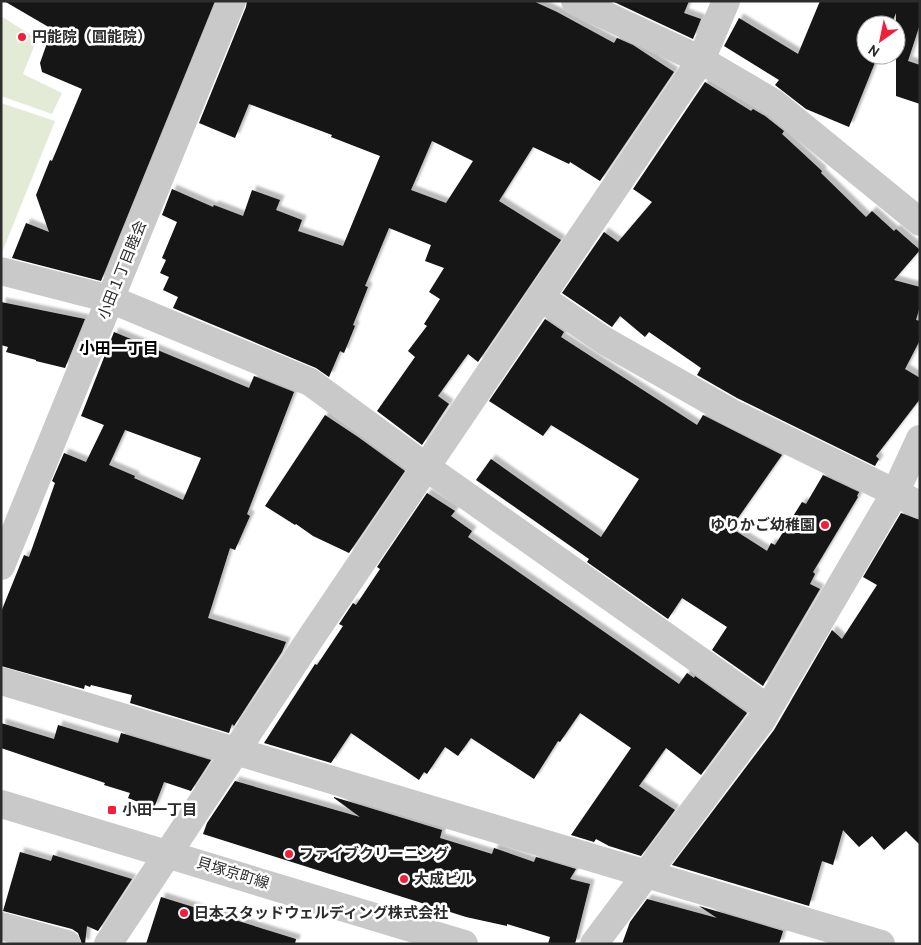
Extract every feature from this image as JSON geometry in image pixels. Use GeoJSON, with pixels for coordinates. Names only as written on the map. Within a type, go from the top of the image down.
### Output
{"type":"FeatureCollection","features":[{"type":"Feature","properties":{"kind":"street","name":"小田１丁目睦会"},"geometry":{"type":"LineString","coordinates":[[1,566],[232,1]]}},
{"type":"Feature","properties":{"kind":"street"},"geometry":{"type":"LineString","coordinates":[[575,1],[701,60],[774,103],[920,222]]}},
{"type":"Feature","properties":{"kind":"street"},"geometry":{"type":"LineString","coordinates":[[108,944],[166,853],[183,832],[540,297],[701,60],[726,1]]}},
{"type":"Feature","properties":{"kind":"street"},"geometry":{"type":"LineString","coordinates":[[1,271],[110,299],[310,382],[426,467],[767,708]]}},
{"type":"Feature","properties":{"kind":"street"},"geometry":{"type":"LineString","coordinates":[[540,297],[605,341],[730,412],[920,505]]}},
{"type":"Feature","properties":{"kind":"street"},"geometry":{"type":"LineString","coordinates":[[594,944],[760,721],[895,493],[920,438]]}},
{"type":"Feature","properties":{"kind":"street"},"geometry":{"type":"LineString","coordinates":[[1,681],[646,872],[881,944]]}},
{"type":"Feature","properties":{"kind":"street","name":"貝塚京町線"},"geometry":{"type":"LineString","coordinates":[[1,804],[464,944]]}},
{"type":"Feature","properties":{"kind":"street"},"geometry":{"type":"LineString","coordinates":[[1,926],[67,944]]}},
{"type":"Feature","properties":{"kind":"green space","name":"円能院（圓能院）"},"geometry":{"type":"Polygon","coordinates":[[[1,16],[37,39],[23,74],[62,93],[52,114],[1,96],[1,16]]]}},
{"type":"Feature","properties":{"kind":"green space"},"geometry":{"type":"Polygon","coordinates":[[[1,103],[55,121],[1,255],[1,103]]]}},
{"type":"Feature","properties":{"kind":"building"},"geometry":{"type":"Polygon","coordinates":[[[4,1],[215,1],[101,281],[12,258],[26,223],[49,232],[36,195],[82,89],[42,72],[40,63],[52,29],[4,1]]]}},
{"type":"Feature","properties":{"kind":"building"},"geometry":{"type":"Polygon","coordinates":[[[247,1],[533,1],[614,43],[617,38],[633,45],[674,72],[600,181],[570,162],[569,164],[533,147],[499,201],[561,240],[478,362],[468,354],[438,396],[449,404],[422,445],[377,411],[415,357],[408,351],[427,326],[424,324],[440,299],[429,292],[444,268],[425,261],[431,245],[389,228],[365,286],[368,287],[353,325],[355,326],[344,353],[340,351],[329,377],[316,368],[173,308],[178,297],[163,290],[169,277],[160,273],[166,260],[162,258],[177,222],[162,215],[172,189],[213,207],[214,205],[243,216],[252,190],[280,200],[276,210],[302,220],[298,231],[343,246],[380,156],[331,137],[332,135],[249,104],[235,138],[199,123],[247,1]],[[432,141],[411,190],[446,203],[473,161],[432,141]]]}},
{"type":"Feature","properties":{"kind":"building"},"geometry":{"type":"Polygon","coordinates":[[[612,1],[689,1],[684,13],[701,19],[693,39],[612,1]]]}},
{"type":"Feature","properties":{"kind":"building"},"geometry":{"type":"Polygon","coordinates":[[[820,1],[920,1],[920,24],[908,61],[920,65],[920,104],[896,96],[896,65],[906,65],[906,15],[896,15],[896,13],[895,15],[856,15],[856,65],[874,65],[849,127],[806,109],[775,85],[779,80],[724,46],[739,18],[798,54],[820,1]]]}},
{"type":"Feature","properties":{"kind":"building"},"geometry":{"type":"Polygon","coordinates":[[[705,82],[751,111],[753,109],[765,116],[784,131],[782,134],[822,171],[821,173],[866,217],[872,211],[894,231],[896,229],[920,250],[894,280],[920,287],[920,306],[916,320],[920,321],[920,340],[905,369],[920,378],[920,399],[876,456],[879,459],[875,466],[737,398],[697,375],[701,368],[649,332],[645,337],[620,316],[612,327],[562,293],[604,232],[618,242],[652,202],[633,189],[705,82]]]}},
{"type":"Feature","properties":{"kind":"building"},"geometry":{"type":"Polygon","coordinates":[[[1,302],[85,319],[65,368],[6,352],[8,347],[1,345],[1,302]]]}},
{"type":"Feature","properties":{"kind":"building"},"geometry":{"type":"Polygon","coordinates":[[[545,319],[564,332],[561,337],[697,425],[703,415],[782,455],[731,528],[767,551],[771,543],[775,545],[802,502],[806,504],[823,475],[859,492],[858,497],[813,572],[815,574],[810,584],[820,589],[763,686],[712,650],[727,627],[682,598],[668,619],[587,562],[589,559],[476,480],[491,459],[601,537],[639,479],[551,425],[543,436],[489,401],[545,319]]]}},
{"type":"Feature","properties":{"kind":"building"},"geometry":{"type":"Polygon","coordinates":[[[114,332],[249,388],[254,376],[294,392],[247,514],[250,516],[235,550],[230,548],[208,618],[286,642],[282,652],[234,726],[232,724],[229,733],[130,703],[132,695],[91,685],[90,687],[85,685],[84,689],[1,666],[1,612],[24,555],[29,557],[55,483],[52,481],[64,453],[86,462],[104,425],[81,416],[114,332]],[[125,430],[109,465],[183,500],[201,458],[125,430]]]}},
{"type":"Feature","properties":{"kind":"building"},"geometry":{"type":"Polygon","coordinates":[[[325,415],[405,471],[349,553],[313,536],[265,506],[325,415]]]}},
{"type":"Feature","properties":{"kind":"building"},"geometry":{"type":"Polygon","coordinates":[[[427,493],[455,511],[451,516],[472,531],[468,537],[679,684],[687,673],[694,678],[695,676],[747,713],[701,775],[666,748],[639,786],[675,810],[641,856],[609,846],[596,839],[594,842],[571,835],[631,748],[580,713],[560,742],[558,741],[534,779],[471,738],[458,756],[445,747],[427,774],[424,772],[419,780],[351,733],[331,763],[264,743],[315,664],[317,665],[343,626],[339,624],[353,603],[356,605],[380,569],[377,567],[427,493]]]}},
{"type":"Feature","properties":{"kind":"building"},"geometry":{"type":"Polygon","coordinates":[[[901,513],[920,520],[920,845],[906,831],[884,850],[872,836],[859,847],[843,830],[833,865],[822,861],[809,906],[672,865],[774,730],[832,630],[842,639],[877,585],[863,577],[901,513]]]}},
{"type":"Feature","properties":{"kind":"building"},"geometry":{"type":"Polygon","coordinates":[[[1,723],[54,739],[58,725],[118,743],[121,733],[211,760],[191,791],[164,782],[154,808],[128,798],[130,793],[104,785],[105,783],[1,748],[1,723]]]}},
{"type":"Feature","properties":{"kind":"building"},"geometry":{"type":"Polygon","coordinates":[[[235,781],[360,817],[334,797],[442,830],[440,838],[492,854],[494,848],[534,862],[536,857],[576,869],[570,879],[590,884],[575,944],[548,944],[550,937],[507,924],[507,926],[466,917],[203,834],[207,823],[235,781]]]}},
{"type":"Feature","properties":{"kind":"building"},"geometry":{"type":"Polygon","coordinates":[[[20,852],[51,861],[53,855],[132,879],[98,931],[87,926],[85,944],[82,944],[78,933],[72,929],[3,911],[20,852]]]}},
{"type":"Feature","properties":{"kind":"building","name":"日本スタッドウェルディング株式会社"},"geometry":{"type":"Polygon","coordinates":[[[161,897],[296,939],[295,944],[146,944],[161,897]]]}},
{"type":"Feature","properties":{"kind":"building"},"geometry":{"type":"Polygon","coordinates":[[[647,899],[717,918],[699,906],[783,931],[779,944],[622,944],[630,922],[647,899]]]}},
{"type":"Feature","properties":{"kind":"place","name":"円能院（圓能院）"},"geometry":{"type":"Point","coordinates":[22,37]}},
{"type":"Feature","properties":{"kind":"place","name":"ゆりかご幼稚園"},"geometry":{"type":"Point","coordinates":[825,525]}},
{"type":"Feature","properties":{"kind":"place","name":"小田一丁目"},"geometry":{"type":"Point","coordinates":[112,810]}},
{"type":"Feature","properties":{"kind":"place","name":"ファイブクリーニング"},"geometry":{"type":"Point","coordinates":[289,854]}},
{"type":"Feature","properties":{"kind":"place","name":"大成ビル"},"geometry":{"type":"Point","coordinates":[404,879]}},
{"type":"Feature","properties":{"kind":"place","name":"日本スタッドウェルディング株式会社"},"geometry":{"type":"Point","coordinates":[184,913]}},
{"type":"Feature","properties":{"kind":"district","name":"小田一丁目"},"geometry":{"type":"Point","coordinates":[119,348]}}]}
